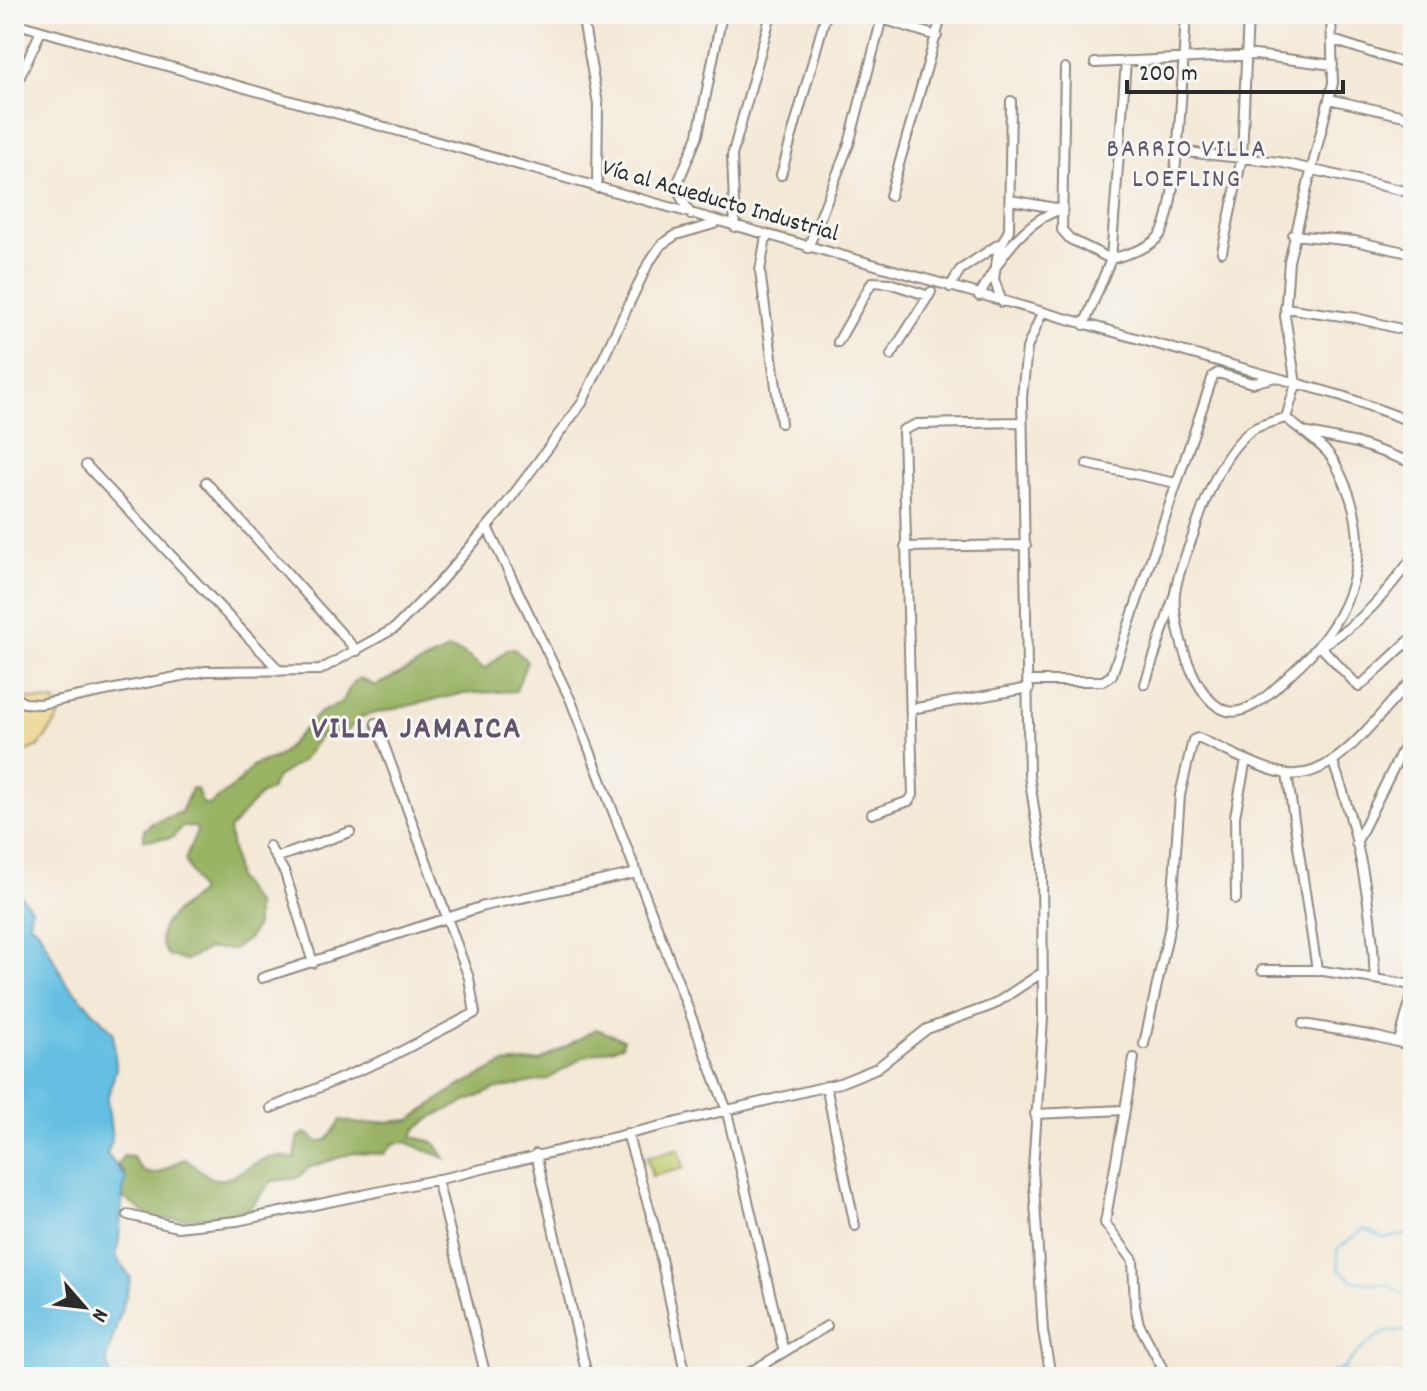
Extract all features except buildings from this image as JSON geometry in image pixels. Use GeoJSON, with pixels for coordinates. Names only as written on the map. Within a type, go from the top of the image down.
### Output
{"type":"FeatureCollection","features":[{"type":"Feature","properties":{"kind":"street"},"geometry":{"type":"LineString","coordinates":[[582,14],[598,104],[597,188]]}},
{"type":"Feature","properties":{"kind":"street"},"geometry":{"type":"LineString","coordinates":[[691,215],[681,197],[679,180],[698,135],[722,14]]}},
{"type":"Feature","properties":{"kind":"street"},"geometry":{"type":"LineString","coordinates":[[735,227],[732,156],[771,14]]}},
{"type":"Feature","properties":{"kind":"street"},"geometry":{"type":"LineString","coordinates":[[781,175],[826,14]]}},
{"type":"Feature","properties":{"kind":"street"},"geometry":{"type":"LineString","coordinates":[[866,14],[883,16],[937,36]]}},
{"type":"Feature","properties":{"kind":"street"},"geometry":{"type":"LineString","coordinates":[[890,196],[942,14]]}},
{"type":"Feature","properties":{"kind":"street"},"geometry":{"type":"LineString","coordinates":[[1065,68],[1061,209],[1065,235],[1111,259],[1137,251],[1161,234],[1169,209],[1187,14]]}},
{"type":"Feature","properties":{"kind":"street"},"geometry":{"type":"LineString","coordinates":[[1222,252],[1242,157],[1248,14]]}},
{"type":"Feature","properties":{"kind":"street"},"geometry":{"type":"LineString","coordinates":[[1286,418],[1296,384],[1285,308],[1293,235],[1329,99],[1333,65],[1331,14]]}},
{"type":"Feature","properties":{"kind":"street"},"geometry":{"type":"LineString","coordinates":[[808,248],[849,144],[883,16]]}},
{"type":"Feature","properties":{"kind":"street","name":"Vía al Acueducto Industrial"},"geometry":{"type":"LineString","coordinates":[[14,23],[1296,384],[1413,422]]}},
{"type":"Feature","properties":{"kind":"street"},"geometry":{"type":"LineString","coordinates":[[14,89],[41,31]]}},
{"type":"Feature","properties":{"kind":"street"},"geometry":{"type":"LineString","coordinates":[[1333,40],[1413,66]]}},
{"type":"Feature","properties":{"kind":"street"},"geometry":{"type":"LineString","coordinates":[[1095,63],[1246,55],[1300,58],[1333,65]]}},
{"type":"Feature","properties":{"kind":"street"},"geometry":{"type":"LineString","coordinates":[[1084,325],[1111,259],[1126,61]]}},
{"type":"Feature","properties":{"kind":"street"},"geometry":{"type":"LineString","coordinates":[[1329,99],[1413,118]]}},
{"type":"Feature","properties":{"kind":"street"},"geometry":{"type":"LineString","coordinates":[[1002,302],[995,286],[998,252],[1007,238],[1011,101]]}},
{"type":"Feature","properties":{"kind":"street"},"geometry":{"type":"LineString","coordinates":[[1176,151],[1310,168],[1413,193]]}},
{"type":"Feature","properties":{"kind":"street"},"geometry":{"type":"LineString","coordinates":[[1010,200],[1061,209]]}},
{"type":"Feature","properties":{"kind":"street"},"geometry":{"type":"LineString","coordinates":[[950,287],[960,270],[1041,217],[1061,209]]}},
{"type":"Feature","properties":{"kind":"street"},"geometry":{"type":"LineString","coordinates":[[14,697],[24,703],[40,704],[206,671],[320,670],[357,651],[406,619],[487,527],[589,393],[638,284],[661,245],[685,231],[719,223]]}},
{"type":"Feature","properties":{"kind":"street"},"geometry":{"type":"LineString","coordinates":[[979,296],[1021,232]]}},
{"type":"Feature","properties":{"kind":"street"},"geometry":{"type":"LineString","coordinates":[[1293,235],[1355,241],[1413,254]]}},
{"type":"Feature","properties":{"kind":"street"},"geometry":{"type":"LineString","coordinates":[[766,236],[760,271],[781,423]]}},
{"type":"Feature","properties":{"kind":"street"},"geometry":{"type":"LineString","coordinates":[[838,342],[872,282],[889,283],[929,296]]}},
{"type":"Feature","properties":{"kind":"street"},"geometry":{"type":"LineString","coordinates":[[891,355],[936,284]]}},
{"type":"Feature","properties":{"kind":"street"},"geometry":{"type":"LineString","coordinates":[[1285,308],[1356,318],[1410,332],[1413,310]]}},
{"type":"Feature","properties":{"kind":"street"},"geometry":{"type":"LineString","coordinates":[[1042,313],[1027,348],[1022,422],[1030,797],[1042,860],[1041,1065],[1033,1169],[1041,1311],[1051,1377]]}},
{"type":"Feature","properties":{"kind":"street"},"geometry":{"type":"LineString","coordinates":[[911,709],[1029,684],[1103,681],[1112,675],[1215,374],[1252,383],[1272,378]]}},
{"type":"Feature","properties":{"kind":"street"},"geometry":{"type":"LineString","coordinates":[[1286,418],[1327,451],[1336,464],[1358,522],[1354,578],[1320,646]]}},
{"type":"Feature","properties":{"kind":"street"},"geometry":{"type":"LineString","coordinates":[[1145,684],[1198,520],[1223,467],[1253,429],[1286,418]]}},
{"type":"Feature","properties":{"kind":"street"},"geometry":{"type":"LineString","coordinates":[[872,814],[909,801],[913,795],[905,547],[905,427],[1022,422]]}},
{"type":"Feature","properties":{"kind":"street"},"geometry":{"type":"LineString","coordinates":[[1301,431],[1357,443],[1413,463]]}},
{"type":"Feature","properties":{"kind":"street"},"geometry":{"type":"LineString","coordinates":[[1087,464],[1176,483]]}},
{"type":"Feature","properties":{"kind":"street"},"geometry":{"type":"LineString","coordinates":[[86,465],[281,672]]}},
{"type":"Feature","properties":{"kind":"street"},"geometry":{"type":"LineString","coordinates":[[206,482],[357,651]]}},
{"type":"Feature","properties":{"kind":"street"},"geometry":{"type":"LineString","coordinates":[[487,527],[571,701],[726,1108],[784,1352]]}},
{"type":"Feature","properties":{"kind":"street"},"geometry":{"type":"LineString","coordinates":[[905,547],[1026,545]]}},
{"type":"Feature","properties":{"kind":"street"},"geometry":{"type":"LineString","coordinates":[[1174,596],[1187,657],[1197,686],[1208,701],[1224,710],[1242,711],[1273,690],[1320,646],[1347,632],[1371,612],[1413,557]]}},
{"type":"Feature","properties":{"kind":"street"},"geometry":{"type":"LineString","coordinates":[[1320,646],[1359,687],[1413,637]]}},
{"type":"Feature","properties":{"kind":"street"},"geometry":{"type":"LineString","coordinates":[[1144,1044],[1171,921],[1180,795],[1188,751],[1195,738],[1287,774],[1317,771],[1333,762],[1413,680]]}},
{"type":"Feature","properties":{"kind":"street"},"geometry":{"type":"LineString","coordinates":[[271,1108],[473,1016],[475,997],[376,723]]}},
{"type":"Feature","properties":{"kind":"street"},"geometry":{"type":"LineString","coordinates":[[1356,843],[1396,770],[1413,729]]}},
{"type":"Feature","properties":{"kind":"street"},"geometry":{"type":"LineString","coordinates":[[1236,899],[1235,816],[1246,760]]}},
{"type":"Feature","properties":{"kind":"street"},"geometry":{"type":"LineString","coordinates":[[1333,762],[1356,843],[1371,923],[1375,979]]}},
{"type":"Feature","properties":{"kind":"street"},"geometry":{"type":"LineString","coordinates":[[1287,774],[1317,970]]}},
{"type":"Feature","properties":{"kind":"street"},"geometry":{"type":"LineString","coordinates":[[278,857],[350,832]]}},
{"type":"Feature","properties":{"kind":"street"},"geometry":{"type":"LineString","coordinates":[[269,846],[278,857],[313,963]]}},
{"type":"Feature","properties":{"kind":"street"},"geometry":{"type":"LineString","coordinates":[[262,978],[501,902],[581,888],[637,873]]}},
{"type":"Feature","properties":{"kind":"street"},"geometry":{"type":"LineString","coordinates":[[1262,970],[1317,970],[1413,988],[1399,1042]]}},
{"type":"Feature","properties":{"kind":"street"},"geometry":{"type":"LineString","coordinates":[[128,1215],[177,1227],[226,1222],[437,1179],[826,1086],[868,1074],[919,1034],[993,1005],[1043,972]]}},
{"type":"Feature","properties":{"kind":"street"},"geometry":{"type":"LineString","coordinates":[[1303,1024],[1413,1046]]}},
{"type":"Feature","properties":{"kind":"street"},"geometry":{"type":"LineString","coordinates":[[1134,1058],[1105,1223],[1133,1260],[1136,1313],[1146,1341],[1167,1377]]}},
{"type":"Feature","properties":{"kind":"street"},"geometry":{"type":"LineString","coordinates":[[826,1086],[855,1226]]}},
{"type":"Feature","properties":{"kind":"street"},"geometry":{"type":"LineString","coordinates":[[1035,1114],[1124,1110]]}},
{"type":"Feature","properties":{"kind":"street"},"geometry":{"type":"LineString","coordinates":[[627,1133],[654,1225],[686,1377]]}},
{"type":"Feature","properties":{"kind":"street"},"geometry":{"type":"LineString","coordinates":[[536,1154],[586,1371]]}},
{"type":"Feature","properties":{"kind":"street"},"geometry":{"type":"LineString","coordinates":[[437,1179],[486,1377]]}},
{"type":"Feature","properties":{"kind":"street"},"geometry":{"type":"LineString","coordinates":[[742,1377],[827,1326]]}},
{"type":"Feature","properties":{"kind":"green space"},"geometry":{"type":"Polygon","coordinates":[[[449,649],[463,653],[485,669],[507,650],[514,649],[527,661],[516,691],[460,694],[363,716],[345,733],[331,732],[320,737],[302,761],[277,777],[270,790],[260,795],[229,830],[237,879],[256,905],[256,925],[249,938],[234,949],[208,949],[184,961],[168,955],[162,945],[164,926],[177,910],[200,892],[185,860],[197,830],[195,827],[182,827],[172,838],[144,840],[144,830],[152,823],[181,812],[192,788],[197,789],[202,803],[209,805],[239,782],[253,765],[279,756],[319,713],[342,702],[353,682],[360,678],[375,686],[449,649]]]}},
{"type":"Feature","properties":{"kind":"green space"},"geometry":{"type":"Polygon","coordinates":[[[596,1029],[623,1039],[622,1046],[585,1056],[548,1079],[493,1090],[434,1116],[415,1130],[412,1137],[434,1142],[445,1158],[406,1142],[393,1144],[384,1154],[353,1153],[310,1167],[297,1178],[272,1181],[248,1210],[207,1217],[156,1220],[122,1197],[125,1174],[118,1165],[123,1156],[133,1157],[140,1167],[152,1174],[185,1159],[212,1178],[230,1177],[270,1158],[282,1156],[295,1159],[298,1137],[306,1133],[319,1142],[328,1139],[341,1120],[360,1124],[410,1120],[454,1089],[503,1064],[540,1061],[596,1029]]]}},
{"type":"Feature","properties":{"kind":"green space"},"geometry":{"type":"Polygon","coordinates":[[[679,1149],[684,1168],[652,1176],[647,1157],[679,1149]]]}},
{"type":"Feature","properties":{"kind":"sand"},"geometry":{"type":"Polygon","coordinates":[[[14,697],[56,702],[59,718],[39,746],[14,757],[14,697]]]}},
{"type":"Feature","properties":{"kind":"water"},"geometry":{"type":"Polygon","coordinates":[[[14,888],[31,908],[29,923],[39,931],[66,983],[113,1032],[116,1069],[107,1099],[112,1140],[107,1154],[126,1178],[116,1257],[131,1279],[106,1360],[111,1377],[14,1377],[14,888]]]}},
{"type":"Feature","properties":{"kind":"waterway"},"geometry":{"type":"LineString","coordinates":[[1413,1234],[1384,1238],[1364,1229],[1337,1249],[1339,1270],[1354,1281],[1389,1285],[1413,1301]]}},
{"type":"Feature","properties":{"kind":"waterway"},"geometry":{"type":"LineString","coordinates":[[1343,1369],[1365,1346],[1384,1334],[1403,1331],[1413,1335]]}},
{"type":"Feature","properties":{"kind":"waterway"},"geometry":{"type":"LineString","coordinates":[[1333,1377],[1332,1371],[1343,1369],[1351,1377]]}},
{"type":"Feature","properties":{"kind":"district","name":"BARRIO VILLA LOEFLING"},"geometry":{"type":"Point","coordinates":[1187,165]}},
{"type":"Feature","properties":{"kind":"district","name":"VILLA JAMAICA"},"geometry":{"type":"Point","coordinates":[417,731]}}]}
